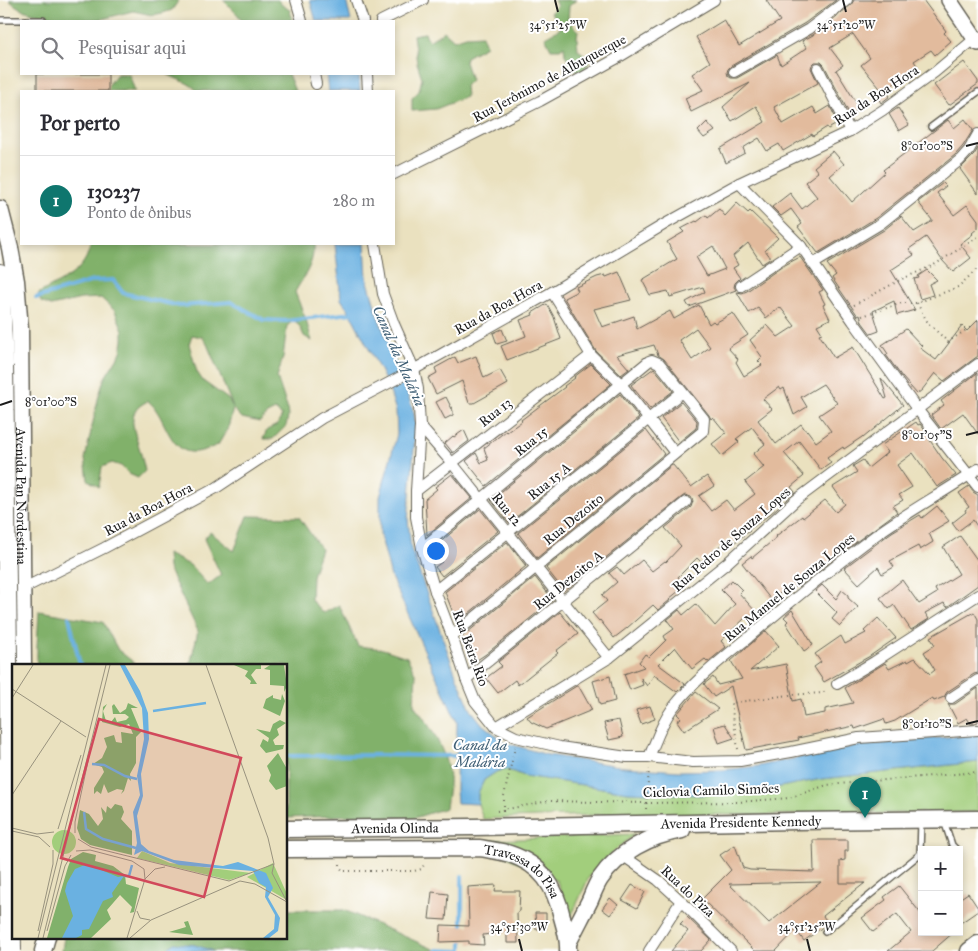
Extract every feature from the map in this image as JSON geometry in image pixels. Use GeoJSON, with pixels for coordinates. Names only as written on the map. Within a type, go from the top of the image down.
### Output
{"type":"FeatureCollection","features":[{"type":"Feature","properties":{"kind":"highway","name":"Avenida Pan Nordestina"},"geometry":{"type":"LineString","coordinates":[[0,274],[4,366],[12,951]]}},
{"type":"Feature","properties":{"kind":"main road"},"geometry":{"type":"LineString","coordinates":[[948,0],[977,39]]}},
{"type":"Feature","properties":{"kind":"main road","name":"Avenida Pan Nordestina"},"geometry":{"type":"LineString","coordinates":[[0,209],[16,281],[20,329],[23,664]]}},
{"type":"Feature","properties":{"kind":"main road","name":"Avenida Presidente Kennedy"},"geometry":{"type":"LineString","coordinates":[[501,816],[723,823],[978,819]]}},
{"type":"Feature","properties":{"kind":"main road","name":"Avenida Olinda"},"geometry":{"type":"LineString","coordinates":[[288,829],[464,827],[501,816]]}},
{"type":"Feature","properties":{"kind":"main road","name":"Travessa do Pisa"},"geometry":{"type":"LineString","coordinates":[[568,946],[601,878],[622,855],[650,839],[670,832],[723,823]]}},
{"type":"Feature","properties":{"kind":"main road","name":"Travessa do Pisa"},"geometry":{"type":"LineString","coordinates":[[288,849],[480,848],[510,854],[531,864],[545,876],[553,889],[560,909],[568,946]]}},
{"type":"Feature","properties":{"kind":"main road"},"geometry":{"type":"LineString","coordinates":[[43,951],[47,938]]}},
{"type":"Feature","properties":{"kind":"main road"},"geometry":{"type":"LineString","coordinates":[[969,951],[978,944]]}},
{"type":"Feature","properties":{"kind":"street"},"geometry":{"type":"LineString","coordinates":[[296,0],[302,20]]}},
{"type":"Feature","properties":{"kind":"street"},"geometry":{"type":"LineString","coordinates":[[356,0],[363,20]]}},
{"type":"Feature","properties":{"kind":"street"},"geometry":{"type":"LineString","coordinates":[[383,20],[423,0]]}},
{"type":"Feature","properties":{"kind":"street","name":"Rua Jerônimo de Albuquerque"},"geometry":{"type":"LineString","coordinates":[[395,174],[540,101],[614,60],[714,0]]}},
{"type":"Feature","properties":{"kind":"street"},"geometry":{"type":"LineString","coordinates":[[734,72],[809,28],[847,0]]}},
{"type":"Feature","properties":{"kind":"street","name":"Rua da Boa Hora"},"geometry":{"type":"LineString","coordinates":[[22,589],[216,488],[322,418],[410,372],[552,292],[665,224],[739,183],[850,131],[883,110],[977,39]]}},
{"type":"Feature","properties":{"kind":"street"},"geometry":{"type":"LineString","coordinates":[[818,68],[850,131]]}},
{"type":"Feature","properties":{"kind":"street"},"geometry":{"type":"LineString","coordinates":[[367,75],[368,90]]}},
{"type":"Feature","properties":{"kind":"street"},"geometry":{"type":"LineString","coordinates":[[813,264],[888,218],[960,160],[969,150],[978,134]]}},
{"type":"Feature","properties":{"kind":"street"},"geometry":{"type":"LineString","coordinates":[[739,183],[801,246],[917,409],[978,487]]}},
{"type":"Feature","properties":{"kind":"street","name":"Rua Beira Rio"},"geometry":{"type":"LineString","coordinates":[[375,245],[383,294],[410,372],[418,389],[420,426],[416,516],[422,548],[466,680],[475,701],[496,726],[516,737],[560,747],[627,758],[649,757],[693,762],[740,761],[859,738],[978,730]]}},
{"type":"Feature","properties":{"kind":"street"},"geometry":{"type":"LineString","coordinates":[[741,286],[801,246]]}},
{"type":"Feature","properties":{"kind":"street"},"geometry":{"type":"LineString","coordinates":[[552,292],[591,355],[621,384],[675,454]]}},
{"type":"Feature","properties":{"kind":"street","name":"Rua 13"},"geometry":{"type":"LineString","coordinates":[[416,491],[591,355]]}},
{"type":"Feature","properties":{"kind":"street","name":"Rua 15"},"geometry":{"type":"LineString","coordinates":[[422,548],[649,361],[656,361],[681,392]]}},
{"type":"Feature","properties":{"kind":"street","name":"Rua Pedro de Souza Lopes"},"geometry":{"type":"LineString","coordinates":[[496,726],[609,658],[727,563],[796,500],[978,364]]}},
{"type":"Feature","properties":{"kind":"street","name":"Rua 15 A"},"geometry":{"type":"LineString","coordinates":[[435,590],[681,392]]}},
{"type":"Feature","properties":{"kind":"street","name":"Rua Dezoito"},"geometry":{"type":"LineString","coordinates":[[452,636],[703,431],[704,419],[681,392]]}},
{"type":"Feature","properties":{"kind":"street","name":"Rua 12"},"geometry":{"type":"LineString","coordinates":[[420,426],[609,658]]}},
{"type":"Feature","properties":{"kind":"street","name":"Rua Manuel de Souza Lopes"},"geometry":{"type":"LineString","coordinates":[[649,757],[663,722],[672,708],[711,669],[778,612],[877,534],[978,469]]}},
{"type":"Feature","properties":{"kind":"street","name":"Rua Dezoito A"},"geometry":{"type":"LineString","coordinates":[[466,680],[686,502]]}},
{"type":"Feature","properties":{"kind":"street"},"geometry":{"type":"LineString","coordinates":[[837,684],[978,595]]}},
{"type":"Feature","properties":{"kind":"street"},"geometry":{"type":"LineString","coordinates":[[951,698],[978,680]]}},
{"type":"Feature","properties":{"kind":"street","name":"Rua do Piza"},"geometry":{"type":"LineString","coordinates":[[622,855],[658,880],[731,951]]}},
{"type":"Feature","properties":{"kind":"street"},"geometry":{"type":"LineString","coordinates":[[649,951],[681,901]]}},
{"type":"Feature","properties":{"kind":"lane"},"geometry":{"type":"LineString","coordinates":[[0,20],[43,20]]}},
{"type":"Feature","properties":{"kind":"lane"},"geometry":{"type":"LineString","coordinates":[[930,127],[978,92]]}},
{"type":"Feature","properties":{"kind":"lane"},"geometry":{"type":"LineString","coordinates":[[0,761],[3,951]]}},
{"type":"Feature","properties":{"kind":"lane"},"geometry":{"type":"LineString","coordinates":[[944,820],[953,846]]}},
{"type":"Feature","properties":{"kind":"lane"},"geometry":{"type":"LineString","coordinates":[[825,932],[920,854],[921,821]]}},
{"type":"Feature","properties":{"kind":"path"},"geometry":{"type":"LineString","coordinates":[[846,310],[902,279],[934,265],[978,237]]}},
{"type":"Feature","properties":{"kind":"path"},"geometry":{"type":"LineString","coordinates":[[853,320],[902,303],[917,303],[958,287],[978,268]]}},
{"type":"Feature","properties":{"kind":"path"},"geometry":{"type":"LineString","coordinates":[[917,303],[928,323],[948,342],[966,330]]}},
{"type":"Feature","properties":{"kind":"path"},"geometry":{"type":"LineString","coordinates":[[740,761],[731,703],[789,695],[822,693],[837,684]]}},
{"type":"Feature","properties":{"kind":"path"},"geometry":{"type":"LineString","coordinates":[[501,816],[516,742]]}},
{"type":"Feature","properties":{"kind":"path"},"geometry":{"type":"LineString","coordinates":[[647,797],[648,769]]}},
{"type":"Feature","properties":{"kind":"path","name":"Ciclovia Camilo Simões"},"geometry":{"type":"LineString","coordinates":[[501,816],[549,800],[738,802],[789,798],[827,785],[978,772]]}},
{"type":"Feature","properties":{"kind":"green space"},"geometry":{"type":"Polygon","coordinates":[[[9,0],[179,0],[172,10],[163,13],[152,15],[133,11],[91,20],[52,17],[33,13],[23,10],[9,0]]]}},
{"type":"Feature","properties":{"kind":"green space"},"geometry":{"type":"Polygon","coordinates":[[[223,0],[278,0],[290,10],[292,19],[241,20],[223,0]]]}},
{"type":"Feature","properties":{"kind":"green space"},"geometry":{"type":"Polygon","coordinates":[[[554,0],[576,0],[569,6],[568,20],[578,30],[578,50],[591,59],[582,73],[567,66],[568,59],[565,55],[564,46],[560,49],[551,49],[545,37],[561,28],[551,12],[557,6],[554,0]]]}},
{"type":"Feature","properties":{"kind":"green space"},"geometry":{"type":"Polygon","coordinates":[[[444,31],[454,40],[466,36],[482,35],[486,46],[466,57],[465,62],[471,80],[465,86],[466,97],[436,109],[412,111],[412,98],[419,91],[422,78],[417,63],[413,35],[425,33],[429,41],[444,31]]]}},
{"type":"Feature","properties":{"kind":"green space"},"geometry":{"type":"Polygon","coordinates":[[[116,75],[129,75],[135,90],[100,90],[106,88],[116,75]]]}},
{"type":"Feature","properties":{"kind":"green space"},"geometry":{"type":"Polygon","coordinates":[[[169,75],[288,75],[295,90],[196,90],[187,83],[169,75]]]}},
{"type":"Feature","properties":{"kind":"green space"},"geometry":{"type":"Polygon","coordinates":[[[91,245],[313,245],[311,263],[295,292],[312,341],[304,336],[294,320],[287,326],[283,358],[277,377],[287,407],[288,417],[286,426],[273,439],[263,439],[267,430],[277,425],[282,416],[275,410],[267,414],[260,422],[242,418],[233,409],[228,428],[218,445],[201,451],[191,452],[179,447],[148,401],[136,409],[133,420],[134,431],[145,471],[138,478],[129,474],[121,466],[112,463],[102,467],[99,487],[88,480],[85,459],[98,399],[104,379],[121,352],[123,330],[115,311],[101,298],[81,299],[51,306],[41,302],[38,294],[71,275],[83,263],[91,245]],[[192,335],[189,344],[197,372],[203,381],[228,399],[233,407],[207,344],[202,337],[192,335]]]}},
{"type":"Feature","properties":{"kind":"green space"},"geometry":{"type":"Polygon","coordinates":[[[248,516],[299,517],[321,549],[312,576],[311,600],[324,613],[339,605],[358,646],[383,649],[407,657],[416,675],[414,705],[426,721],[445,757],[449,777],[446,808],[411,819],[360,815],[288,818],[288,664],[190,664],[198,631],[168,568],[167,554],[190,565],[208,585],[221,575],[204,539],[210,532],[234,551],[248,516]]]}},
{"type":"Feature","properties":{"kind":"green space"},"geometry":{"type":"Polygon","coordinates":[[[39,611],[103,622],[118,650],[136,664],[37,664],[39,611]]]}},
{"type":"Feature","properties":{"kind":"green space"},"geometry":{"type":"Polygon","coordinates":[[[978,762],[978,812],[754,815],[622,814],[483,819],[478,804],[478,793],[484,780],[496,772],[505,769],[525,776],[628,792],[701,795],[764,790],[822,779],[978,762]]]}},
{"type":"Feature","properties":{"kind":"green space"},"geometry":{"type":"Polygon","coordinates":[[[635,834],[614,851],[589,877],[570,919],[557,881],[474,841],[635,834]]]}},
{"type":"Feature","properties":{"kind":"green space"},"geometry":{"type":"Polygon","coordinates":[[[288,910],[344,910],[438,951],[62,951],[64,938],[288,938],[288,910]]]}},
{"type":"Feature","properties":{"kind":"water"},"geometry":{"type":"Polygon","coordinates":[[[310,0],[346,0],[351,20],[316,20],[310,0]]]}},
{"type":"Feature","properties":{"kind":"water"},"geometry":{"type":"Polygon","coordinates":[[[326,75],[359,75],[360,90],[328,90],[326,75]]]}},
{"type":"Feature","properties":{"kind":"water","name":"Canal da Malária"},"geometry":{"type":"Polygon","coordinates":[[[335,245],[365,245],[367,278],[378,316],[414,413],[416,426],[408,519],[411,549],[456,675],[471,710],[483,725],[506,743],[548,755],[625,767],[679,771],[723,770],[759,766],[855,746],[978,734],[978,762],[822,779],[764,790],[701,795],[628,792],[525,776],[505,769],[496,772],[484,780],[478,793],[478,804],[457,803],[457,722],[391,577],[380,533],[380,497],[397,434],[396,411],[381,372],[341,299],[335,245]]]}},
{"type":"Feature","properties":{"kind":"water"},"geometry":{"type":"Polygon","coordinates":[[[174,943],[195,945],[213,951],[165,951],[174,943]]]}},
{"type":"Feature","properties":{"kind":"building"},"geometry":{"type":"Polygon","coordinates":[[[766,0],[836,0],[805,23],[731,66],[727,72],[731,78],[737,78],[777,55],[781,65],[807,48],[802,41],[813,35],[851,5],[854,0],[923,0],[946,31],[944,33],[951,41],[935,55],[931,50],[914,61],[918,67],[886,90],[890,96],[881,103],[877,96],[883,92],[861,65],[870,58],[853,34],[830,48],[843,65],[836,70],[860,109],[850,115],[824,65],[821,62],[815,62],[811,68],[818,83],[774,107],[783,124],[813,107],[817,114],[830,106],[837,124],[828,129],[827,127],[813,136],[812,134],[783,151],[779,144],[767,151],[759,138],[743,148],[745,153],[726,163],[720,149],[765,122],[756,106],[732,121],[723,107],[750,83],[691,112],[685,98],[703,90],[692,74],[710,62],[696,37],[724,20],[739,46],[780,21],[766,0]]]}},
{"type":"Feature","properties":{"kind":"building"},"geometry":{"type":"Polygon","coordinates":[[[964,62],[978,81],[978,84],[949,105],[934,85],[964,62]]]}},
{"type":"Feature","properties":{"kind":"building"},"geometry":{"type":"Polygon","coordinates":[[[37,75],[108,75],[108,90],[37,90],[37,75]]]}},
{"type":"Feature","properties":{"kind":"building"},"geometry":{"type":"Polygon","coordinates":[[[898,108],[909,125],[899,131],[889,114],[898,108]]]}},
{"type":"Feature","properties":{"kind":"building"},"geometry":{"type":"Polygon","coordinates":[[[965,119],[973,130],[955,155],[876,218],[818,253],[798,227],[802,224],[791,209],[781,216],[772,207],[790,193],[802,209],[817,197],[805,182],[818,172],[814,167],[833,151],[844,164],[830,176],[852,202],[885,172],[883,170],[948,120],[954,128],[965,119]]]}},
{"type":"Feature","properties":{"kind":"building"},"geometry":{"type":"Polygon","coordinates":[[[707,122],[715,131],[704,138],[698,131],[707,122]]]}},
{"type":"Feature","properties":{"kind":"building"},"geometry":{"type":"Polygon","coordinates":[[[978,148],[978,194],[960,169],[974,155],[978,148]]]}},
{"type":"Feature","properties":{"kind":"building"},"geometry":{"type":"Polygon","coordinates":[[[943,183],[946,186],[937,193],[954,215],[967,205],[978,220],[978,228],[960,244],[971,258],[953,272],[926,237],[909,249],[914,255],[891,270],[915,310],[897,315],[894,301],[873,311],[879,331],[871,334],[862,322],[860,315],[858,316],[832,278],[836,275],[827,264],[884,230],[901,216],[914,232],[932,221],[918,202],[943,183]]]}},
{"type":"Feature","properties":{"kind":"building"},"geometry":{"type":"Polygon","coordinates":[[[737,203],[748,213],[750,211],[778,238],[765,250],[771,258],[762,264],[748,243],[733,256],[738,265],[733,268],[740,278],[735,283],[734,287],[736,290],[689,307],[686,302],[705,292],[703,287],[670,297],[668,291],[650,295],[642,280],[677,259],[667,242],[684,232],[681,229],[697,222],[706,215],[708,218],[719,209],[725,216],[737,203]],[[713,246],[696,257],[707,276],[725,269],[713,246]]]}},
{"type":"Feature","properties":{"kind":"building"},"geometry":{"type":"Polygon","coordinates":[[[800,257],[823,290],[819,292],[830,319],[817,325],[822,333],[819,334],[834,358],[853,347],[885,399],[887,398],[881,378],[903,405],[863,438],[844,449],[843,447],[827,458],[831,463],[821,470],[799,441],[784,453],[804,476],[791,487],[795,492],[735,542],[730,537],[709,555],[710,557],[703,564],[697,558],[678,577],[685,586],[658,610],[653,605],[614,638],[592,613],[607,601],[602,595],[617,582],[609,573],[617,567],[624,575],[642,560],[652,571],[666,562],[681,546],[665,528],[691,507],[693,501],[691,497],[685,495],[682,497],[564,591],[546,568],[672,465],[691,487],[707,476],[714,486],[699,496],[711,511],[726,500],[734,510],[755,494],[745,482],[764,467],[753,454],[765,444],[752,427],[736,439],[739,442],[722,456],[712,444],[726,433],[713,417],[711,419],[664,359],[658,355],[654,345],[617,355],[629,369],[621,375],[596,351],[564,298],[578,291],[576,287],[597,277],[605,275],[606,277],[619,272],[631,300],[594,309],[602,327],[634,316],[637,329],[670,311],[674,319],[699,305],[709,324],[713,321],[715,323],[733,313],[748,335],[728,348],[738,359],[736,362],[744,376],[762,365],[758,361],[762,357],[750,340],[767,325],[778,337],[795,326],[780,307],[766,318],[758,308],[749,313],[737,292],[747,291],[783,266],[800,257]],[[696,328],[679,340],[692,360],[710,347],[696,328]],[[823,384],[801,397],[807,407],[794,415],[784,388],[781,390],[779,387],[763,399],[772,409],[758,420],[776,444],[801,424],[816,442],[831,431],[819,415],[837,403],[823,384]]]}},
{"type":"Feature","properties":{"kind":"building"},"geometry":{"type":"Polygon","coordinates":[[[927,270],[937,280],[929,284],[933,295],[920,299],[914,279],[919,278],[918,276],[927,270]]]}},
{"type":"Feature","properties":{"kind":"building"},"geometry":{"type":"Polygon","coordinates":[[[547,304],[554,317],[561,339],[507,360],[501,346],[526,336],[520,320],[533,315],[532,313],[547,304]]]}},
{"type":"Feature","properties":{"kind":"building"},"geometry":{"type":"Polygon","coordinates":[[[978,320],[978,356],[944,381],[935,373],[917,394],[886,355],[888,354],[882,345],[906,329],[922,346],[920,348],[936,360],[962,326],[967,331],[978,320]]]}},
{"type":"Feature","properties":{"kind":"building"},"geometry":{"type":"Polygon","coordinates":[[[502,329],[507,341],[497,344],[493,333],[502,329]]]}},
{"type":"Feature","properties":{"kind":"building"},"geometry":{"type":"Polygon","coordinates":[[[476,356],[484,378],[500,370],[508,384],[474,403],[469,403],[462,381],[436,394],[428,378],[437,373],[435,368],[455,357],[458,363],[476,356]]]}},
{"type":"Feature","properties":{"kind":"building"},"geometry":{"type":"Polygon","coordinates":[[[591,364],[611,384],[486,486],[466,461],[476,453],[481,463],[488,460],[484,448],[522,421],[591,364]]]}},
{"type":"Feature","properties":{"kind":"building"},"geometry":{"type":"Polygon","coordinates":[[[654,368],[673,391],[650,409],[631,385],[654,368]]]}},
{"type":"Feature","properties":{"kind":"building"},"geometry":{"type":"Polygon","coordinates":[[[977,373],[978,434],[963,413],[941,429],[931,415],[944,405],[941,401],[977,373]]]}},
{"type":"Feature","properties":{"kind":"building"},"geometry":{"type":"Polygon","coordinates":[[[620,394],[639,418],[509,523],[491,500],[620,394]]]}},
{"type":"Feature","properties":{"kind":"building"},"geometry":{"type":"Polygon","coordinates":[[[446,397],[453,415],[445,419],[436,402],[446,397]]]}},
{"type":"Feature","properties":{"kind":"building"},"geometry":{"type":"Polygon","coordinates":[[[681,402],[697,421],[696,428],[679,442],[661,418],[681,402]]]}},
{"type":"Feature","properties":{"kind":"building"},"geometry":{"type":"Polygon","coordinates":[[[916,422],[918,425],[920,424],[931,438],[929,439],[956,475],[937,487],[913,453],[897,465],[912,487],[899,495],[903,500],[893,506],[897,512],[799,587],[797,585],[786,594],[783,591],[771,600],[742,563],[751,556],[752,558],[776,536],[825,500],[836,512],[845,504],[833,487],[857,472],[853,466],[863,460],[868,468],[888,452],[882,445],[916,422]]]}},
{"type":"Feature","properties":{"kind":"building"},"geometry":{"type":"Polygon","coordinates":[[[464,430],[469,441],[453,453],[445,443],[464,430]]]}},
{"type":"Feature","properties":{"kind":"building"},"geometry":{"type":"Polygon","coordinates":[[[646,430],[664,454],[537,558],[518,533],[646,430]]]}},
{"type":"Feature","properties":{"kind":"building"},"geometry":{"type":"Polygon","coordinates":[[[452,474],[472,498],[427,535],[425,499],[437,489],[435,487],[452,474]]]}},
{"type":"Feature","properties":{"kind":"building"},"geometry":{"type":"Polygon","coordinates":[[[969,486],[978,495],[978,528],[973,520],[958,531],[952,523],[966,512],[965,510],[969,507],[959,493],[969,486]]]}},
{"type":"Feature","properties":{"kind":"building"},"geometry":{"type":"Polygon","coordinates":[[[937,506],[949,521],[929,533],[933,542],[920,550],[918,546],[890,561],[894,567],[882,574],[878,567],[859,584],[844,568],[892,532],[920,515],[922,518],[937,506]]]}},
{"type":"Feature","properties":{"kind":"building"},"geometry":{"type":"Polygon","coordinates":[[[480,509],[498,531],[442,576],[435,567],[442,562],[432,549],[480,509]]]}},
{"type":"Feature","properties":{"kind":"building"},"geometry":{"type":"Polygon","coordinates":[[[960,536],[978,561],[978,585],[947,607],[944,603],[925,613],[929,619],[911,630],[894,605],[889,609],[880,598],[902,580],[919,604],[937,593],[935,589],[959,574],[943,547],[960,536]]]}},
{"type":"Feature","properties":{"kind":"building"},"geometry":{"type":"Polygon","coordinates":[[[507,542],[526,566],[457,623],[445,592],[507,542]]]}},
{"type":"Feature","properties":{"kind":"building"},"geometry":{"type":"Polygon","coordinates":[[[535,577],[553,600],[471,664],[462,637],[535,577]]]}},
{"type":"Feature","properties":{"kind":"building"},"geometry":{"type":"Polygon","coordinates":[[[732,580],[742,590],[739,593],[756,612],[748,619],[746,617],[721,641],[726,647],[708,662],[705,659],[692,669],[675,647],[658,664],[685,684],[677,692],[654,675],[647,686],[641,678],[643,685],[630,690],[624,674],[644,667],[639,662],[645,654],[649,657],[666,640],[664,636],[674,629],[667,620],[679,610],[683,615],[696,604],[715,626],[735,604],[721,590],[732,580]]]}},
{"type":"Feature","properties":{"kind":"building"},"geometry":{"type":"Polygon","coordinates":[[[822,585],[836,599],[842,590],[858,607],[840,626],[832,619],[837,613],[815,591],[822,585]]]}},
{"type":"Feature","properties":{"kind":"building"},"geometry":{"type":"Polygon","coordinates":[[[792,610],[813,645],[804,651],[784,617],[792,610]]]}},
{"type":"Feature","properties":{"kind":"building"},"geometry":{"type":"Polygon","coordinates":[[[560,612],[578,634],[556,651],[558,653],[518,685],[515,680],[498,693],[486,678],[502,666],[498,662],[560,612]]]}},
{"type":"Feature","properties":{"kind":"building"},"geometry":{"type":"Polygon","coordinates":[[[974,612],[978,619],[978,673],[947,692],[944,697],[934,701],[932,698],[895,721],[886,724],[884,719],[855,729],[854,726],[798,738],[799,740],[746,750],[731,686],[714,697],[704,684],[713,677],[718,685],[742,679],[731,661],[766,631],[779,646],[750,671],[786,664],[793,701],[801,699],[804,717],[825,713],[825,709],[853,703],[845,688],[885,663],[889,669],[915,658],[930,674],[935,670],[924,652],[935,645],[930,637],[974,612]]]}},
{"type":"Feature","properties":{"kind":"building"},"geometry":{"type":"Polygon","coordinates":[[[878,618],[896,638],[870,656],[824,682],[814,667],[821,662],[815,654],[841,636],[845,644],[866,633],[864,631],[878,618]]]}},
{"type":"Feature","properties":{"kind":"building"},"geometry":{"type":"Polygon","coordinates":[[[610,676],[615,701],[600,705],[593,681],[610,676]]]}},
{"type":"Feature","properties":{"kind":"building"},"geometry":{"type":"Polygon","coordinates":[[[578,685],[592,710],[546,729],[531,722],[527,717],[578,685]]]}},
{"type":"Feature","properties":{"kind":"building"},"geometry":{"type":"Polygon","coordinates":[[[978,688],[978,722],[971,724],[967,718],[958,723],[948,704],[955,704],[978,688]]]}},
{"type":"Feature","properties":{"kind":"building"},"geometry":{"type":"Polygon","coordinates":[[[696,692],[718,709],[684,731],[677,721],[681,718],[677,714],[696,692]]]}},
{"type":"Feature","properties":{"kind":"building"},"geometry":{"type":"Polygon","coordinates":[[[650,706],[655,719],[641,724],[636,710],[650,706]]]}},
{"type":"Feature","properties":{"kind":"building"},"geometry":{"type":"Polygon","coordinates":[[[619,720],[623,737],[609,740],[604,723],[619,720]]]}},
{"type":"Feature","properties":{"kind":"building"},"geometry":{"type":"Polygon","coordinates":[[[725,724],[734,738],[719,743],[714,727],[725,724]]]}},
{"type":"Feature","properties":{"kind":"building"},"geometry":{"type":"Polygon","coordinates":[[[813,840],[848,840],[848,851],[845,851],[845,860],[840,861],[840,883],[865,883],[823,916],[828,923],[804,941],[796,930],[776,951],[755,951],[702,899],[731,870],[720,855],[735,845],[743,868],[750,870],[814,872],[813,840]],[[821,882],[729,884],[769,923],[821,882]]]}},
{"type":"Feature","properties":{"kind":"building"},"geometry":{"type":"Polygon","coordinates":[[[496,885],[495,891],[520,891],[519,911],[517,912],[518,943],[507,943],[507,932],[483,935],[484,945],[469,944],[469,941],[440,942],[441,925],[469,926],[468,887],[496,885]]]}},
{"type":"Feature","properties":{"kind":"building"},"geometry":{"type":"Polygon","coordinates":[[[632,885],[645,892],[637,908],[622,900],[632,885]]]}},
{"type":"Feature","properties":{"kind":"building"},"geometry":{"type":"Polygon","coordinates":[[[899,886],[918,910],[918,936],[949,936],[932,951],[888,951],[911,932],[897,914],[873,932],[862,918],[886,900],[884,897],[899,886]]]}},
{"type":"Feature","properties":{"kind":"building"},"geometry":{"type":"Polygon","coordinates":[[[432,892],[448,894],[446,920],[429,919],[432,892]]]}},
{"type":"Feature","properties":{"kind":"building"},"geometry":{"type":"Polygon","coordinates":[[[968,893],[978,911],[963,921],[963,896],[968,893]]]}},
{"type":"Feature","properties":{"kind":"building"},"geometry":{"type":"Polygon","coordinates":[[[610,898],[618,905],[610,915],[602,909],[610,898]]]}},
{"type":"Feature","properties":{"kind":"building"},"geometry":{"type":"Polygon","coordinates":[[[535,913],[546,913],[546,929],[536,929],[535,913]]]}},
{"type":"Feature","properties":{"kind":"building"},"geometry":{"type":"Polygon","coordinates":[[[687,917],[711,940],[701,951],[671,951],[688,931],[680,924],[687,917]]]}},
{"type":"Feature","properties":{"kind":"waterway"},"geometry":{"type":"LineString","coordinates":[[36,298],[93,281],[113,280],[123,293],[180,306],[231,302],[264,320],[286,321],[354,313]]}},
{"type":"Feature","properties":{"kind":"waterway"},"geometry":{"type":"LineString","coordinates":[[69,617],[80,664]]}},
{"type":"Feature","properties":{"kind":"waterway"},"geometry":{"type":"LineString","coordinates":[[288,756],[461,756]]}},
{"type":"Feature","properties":{"kind":"waterway"},"geometry":{"type":"LineString","coordinates":[[462,876],[462,930]]}},
{"type":"Feature","properties":{"kind":"waterway"},"geometry":{"type":"LineString","coordinates":[[436,951],[462,951],[462,937]]}},
{"type":"Feature","properties":{"kind":"place","name":"130237"},"geometry":{"type":"Point","coordinates":[865,818]}}]}
